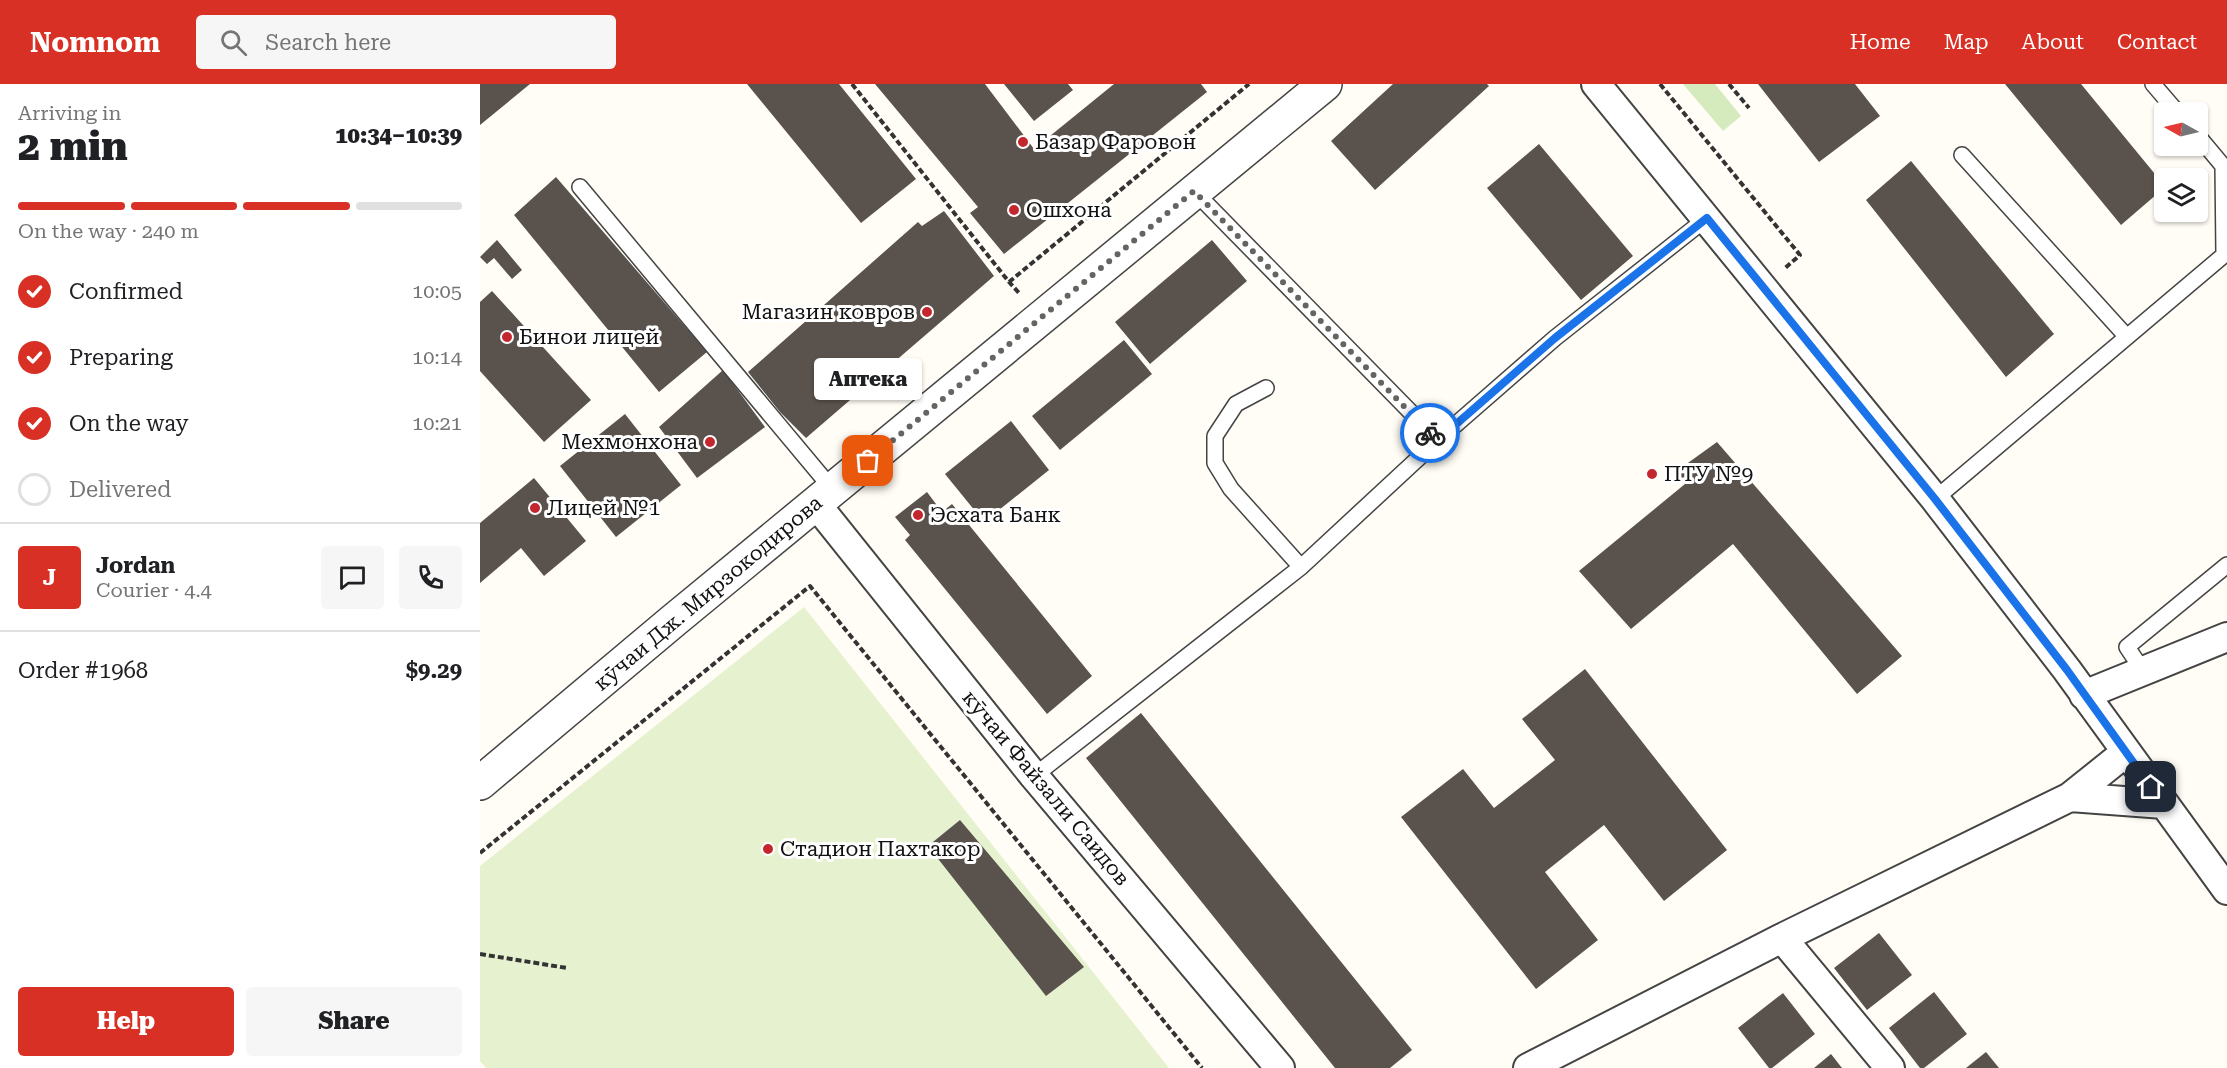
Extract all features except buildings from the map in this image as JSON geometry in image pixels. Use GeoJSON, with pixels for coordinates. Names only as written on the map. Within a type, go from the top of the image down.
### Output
{"type":"FeatureCollection","features":[{"type":"Feature","properties":{"kind":"street","name":"кӯчаи Дж. Мирзокодирова"},"geometry":{"type":"LineString","coordinates":[[480,783],[1325,84]]}},
{"type":"Feature","properties":{"kind":"street"},"geometry":{"type":"LineString","coordinates":[[1596,84],[1935,499],[2084,694],[2227,890]]}},
{"type":"Feature","properties":{"kind":"street","name":"кӯчаи Файзали Саидов"},"geometry":{"type":"LineString","coordinates":[[825,497],[1034,776],[1280,1068]]}},
{"type":"Feature","properties":{"kind":"street"},"geometry":{"type":"LineString","coordinates":[[2084,694],[2227,637]]}},
{"type":"Feature","properties":{"kind":"street"},"geometry":{"type":"LineString","coordinates":[[1528,1068],[1782,938],[2070,797],[2125,753]]}},
{"type":"Feature","properties":{"kind":"street"},"geometry":{"type":"LineString","coordinates":[[2070,797],[2164,804]]}},
{"type":"Feature","properties":{"kind":"street"},"geometry":{"type":"LineString","coordinates":[[1782,938],[1890,1068]]}},
{"type":"Feature","properties":{"kind":"lane"},"geometry":{"type":"LineString","coordinates":[[2153,84],[2168,102]]}},
{"type":"Feature","properties":{"kind":"lane"},"geometry":{"type":"LineString","coordinates":[[1935,499],[2224,255],[2223,166],[2208,148]]}},
{"type":"Feature","properties":{"kind":"lane"},"geometry":{"type":"LineString","coordinates":[[1962,155],[2127,337]]}},
{"type":"Feature","properties":{"kind":"lane"},"geometry":{"type":"LineString","coordinates":[[580,187],[825,497]]}},
{"type":"Feature","properties":{"kind":"lane"},"geometry":{"type":"LineString","coordinates":[[1194,191],[1438,440]]}},
{"type":"Feature","properties":{"kind":"lane"},"geometry":{"type":"LineString","coordinates":[[1034,776],[1301,567],[1438,440],[1555,338],[1707,218]]}},
{"type":"Feature","properties":{"kind":"lane"},"geometry":{"type":"LineString","coordinates":[[1266,388],[1236,404],[1215,436],[1215,463],[1231,489],[1301,567]]}},
{"type":"Feature","properties":{"kind":"lane"},"geometry":{"type":"LineString","coordinates":[[2143,671],[2127,647],[2227,565]]}},
{"type":"Feature","properties":{"kind":"path"},"geometry":{"type":"LineString","coordinates":[[852,84],[1009,282],[1043,316]]}},
{"type":"Feature","properties":{"kind":"path"},"geometry":{"type":"LineString","coordinates":[[1009,282],[1249,84]]}},
{"type":"Feature","properties":{"kind":"path"},"geometry":{"type":"LineString","coordinates":[[1659,84],[1800,255],[1763,287]]}},
{"type":"Feature","properties":{"kind":"path"},"geometry":{"type":"LineString","coordinates":[[1729,84],[1749,108]]}},
{"type":"Feature","properties":{"kind":"path"},"geometry":{"type":"LineString","coordinates":[[480,853],[810,586],[1202,1068]]}},
{"type":"Feature","properties":{"kind":"path"},"geometry":{"type":"LineString","coordinates":[[480,954],[567,968]]}},
{"type":"Feature","properties":{"kind":"green space"},"geometry":{"type":"Polygon","coordinates":[[[1683,84],[1715,84],[1741,116],[1723,131],[1683,84]]]}},
{"type":"Feature","properties":{"kind":"green space"},"geometry":{"type":"Polygon","coordinates":[[[804,607],[1169,1068],[486,1068],[480,1061],[480,866],[804,607]]]}},
{"type":"Feature","properties":{"kind":"way so far"},"geometry":{"type":"LineString","coordinates":[[868,461],[1194,191],[1430,433]]}},
{"type":"Feature","properties":{"kind":"place","name":"Базар Фаровон"},"geometry":{"type":"Point","coordinates":[1023,142]}},
{"type":"Feature","properties":{"kind":"place","name":"Ошхона"},"geometry":{"type":"Point","coordinates":[1014,210]}},
{"type":"Feature","properties":{"kind":"place","name":"Магазин ковров"},"geometry":{"type":"Point","coordinates":[927,312]}},
{"type":"Feature","properties":{"kind":"place","name":"Бинои лицей"},"geometry":{"type":"Point","coordinates":[507,337]}},
{"type":"Feature","properties":{"kind":"place","name":"Мехмонхона"},"geometry":{"type":"Point","coordinates":[710,442]}},
{"type":"Feature","properties":{"kind":"place","name":"Аптека"},"geometry":{"type":"Point","coordinates":[868,461]}},
{"type":"Feature","properties":{"kind":"place","name":"ПТУ №9"},"geometry":{"type":"Point","coordinates":[1652,474]}},
{"type":"Feature","properties":{"kind":"place","name":"Лицей №1"},"geometry":{"type":"Point","coordinates":[535,508]}},
{"type":"Feature","properties":{"kind":"place","name":"Эсхата Банк"},"geometry":{"type":"Point","coordinates":[918,515]}},
{"type":"Feature","properties":{"kind":"place","name":"Стадион Пахтакор"},"geometry":{"type":"Point","coordinates":[768,849]}},
{"type":"Feature","properties":{"kind":"route"},"geometry":{"type":"LineString","coordinates":[[1430,433],[1438,440],[1555,338],[1707,218],[1935,499],[2067,670],[2151,787]]}}]}
